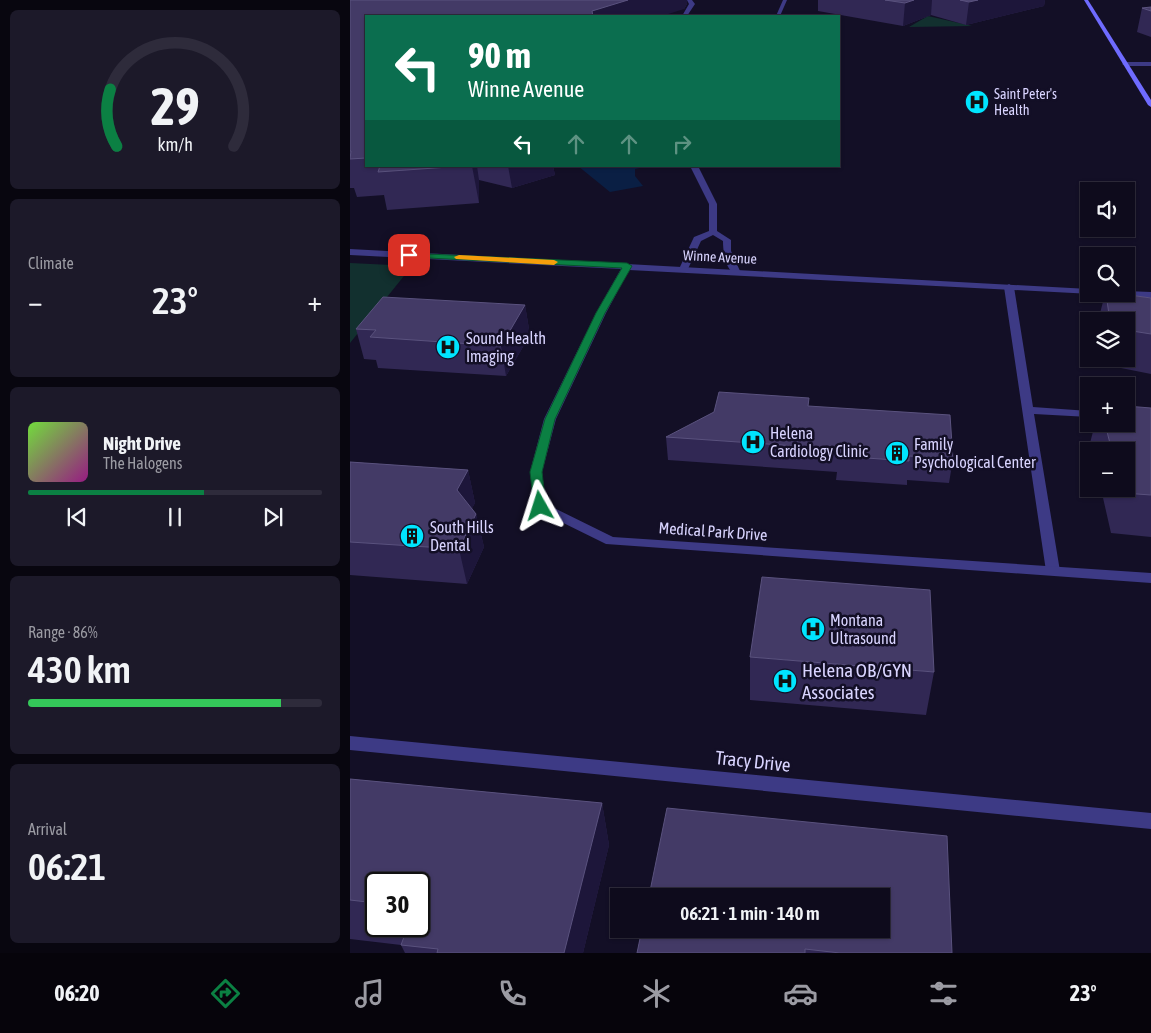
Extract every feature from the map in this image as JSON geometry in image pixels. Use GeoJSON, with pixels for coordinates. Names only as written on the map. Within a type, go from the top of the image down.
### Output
{"type":"FeatureCollection","features":[{"type":"Feature","properties":{"kind":"street"},"geometry":{"type":"LineString","coordinates":[[685,15],[692,4],[689,0]]}},
{"type":"Feature","properties":{"kind":"street"},"geometry":{"type":"LineString","coordinates":[[778,15],[785,0]]}},
{"type":"Feature","properties":{"kind":"street"},"geometry":{"type":"LineString","coordinates":[[1086,0],[1151,105]]}},
{"type":"Feature","properties":{"kind":"street"},"geometry":{"type":"LineString","coordinates":[[1125,64],[1151,64]]}},
{"type":"Feature","properties":{"kind":"street"},"geometry":{"type":"LineString","coordinates":[[694,167],[713,204],[713,232]]}},
{"type":"Feature","properties":{"kind":"street"},"geometry":{"type":"LineString","coordinates":[[684,269],[697,240],[713,232]]}},
{"type":"Feature","properties":{"kind":"street"},"geometry":{"type":"LineString","coordinates":[[713,232],[727,240],[727,251],[735,271]]}},
{"type":"Feature","properties":{"kind":"street","name":"Winne Avenue"},"geometry":{"type":"LineString","coordinates":[[350,252],[735,271],[1080,291]]}},
{"type":"Feature","properties":{"kind":"street","name":"Medical Park Drive"},"geometry":{"type":"LineString","coordinates":[[627,266],[600,313],[550,419],[536,472],[540,506],[611,541],[1151,578]]}},
{"type":"Feature","properties":{"kind":"street"},"geometry":{"type":"LineString","coordinates":[[1009,287],[1053,571]]}},
{"type":"Feature","properties":{"kind":"street"},"geometry":{"type":"LineString","coordinates":[[1135,294],[1151,295]]}},
{"type":"Feature","properties":{"kind":"street"},"geometry":{"type":"LineString","coordinates":[[1028,410],[1080,413]]}},
{"type":"Feature","properties":{"kind":"street","name":"Tracy Drive"},"geometry":{"type":"LineString","coordinates":[[350,743],[1151,821]]}},
{"type":"Feature","properties":{"kind":"green space"},"geometry":{"type":"Polygon","coordinates":[[[928,16],[972,26],[909,27],[928,16]]]}},
{"type":"Feature","properties":{"kind":"green space"},"geometry":{"type":"Polygon","coordinates":[[[350,263],[412,266],[350,343],[350,263]]]}},
{"type":"Feature","properties":{"kind":"water"},"geometry":{"type":"Polygon","coordinates":[[[579,167],[644,167],[635,169],[635,176],[643,186],[610,192],[579,167]]]}},
{"type":"Feature","properties":{"kind":"building"},"geometry":{"type":"Polygon","coordinates":[[[350,0],[628,0],[592,11],[593,15],[365,15],[365,158],[350,159],[350,0]]]}},
{"type":"Feature","properties":{"kind":"building"},"geometry":{"type":"Polygon","coordinates":[[[885,0],[914,0],[905,3],[885,0]]]}},
{"type":"Feature","properties":{"kind":"building"},"geometry":{"type":"Polygon","coordinates":[[[960,0],[978,0],[969,2],[960,0]]]}},
{"type":"Feature","properties":{"kind":"building"},"geometry":{"type":"Polygon","coordinates":[[[1151,7],[1151,11],[1142,8],[1151,7]]]}},
{"type":"Feature","properties":{"kind":"building"},"geometry":{"type":"Polygon","coordinates":[[[380,167],[449,167],[378,172],[380,167]]]}},
{"type":"Feature","properties":{"kind":"building"},"geometry":{"type":"Polygon","coordinates":[[[1135,296],[1151,298],[1151,334],[1135,331],[1135,312],[1109,312],[1107,302],[1135,302],[1135,296]]]}},
{"type":"Feature","properties":{"kind":"building"},"geometry":{"type":"Polygon","coordinates":[[[383,297],[525,305],[501,346],[370,337],[376,330],[356,329],[383,297]]]}},
{"type":"Feature","properties":{"kind":"building"},"geometry":{"type":"Polygon","coordinates":[[[719,392],[809,398],[808,406],[950,415],[953,459],[909,456],[909,461],[838,456],[839,449],[666,437],[714,412],[719,392]]]}},
{"type":"Feature","properties":{"kind":"building"},"geometry":{"type":"Polygon","coordinates":[[[1135,407],[1151,408],[1151,495],[1135,494],[1135,442],[1110,442],[1107,432],[1135,432],[1135,407]]]}},
{"type":"Feature","properties":{"kind":"building"},"geometry":{"type":"Polygon","coordinates":[[[350,462],[468,470],[457,490],[476,514],[459,549],[350,542],[350,462]]]}},
{"type":"Feature","properties":{"kind":"building"},"geometry":{"type":"Polygon","coordinates":[[[762,577],[930,590],[934,672],[750,657],[762,577]]]}},
{"type":"Feature","properties":{"kind":"building"},"geometry":{"type":"Polygon","coordinates":[[[350,779],[602,803],[564,953],[437,953],[438,949],[401,945],[404,937],[430,937],[430,872],[365,872],[365,902],[350,900],[350,779]]]}},
{"type":"Feature","properties":{"kind":"building"},"geometry":{"type":"Polygon","coordinates":[[[667,808],[947,836],[952,953],[840,953],[805,949],[805,953],[637,953],[640,938],[890,938],[890,888],[651,888],[667,808]]]}},
{"type":"Feature","properties":{"kind":"slow traffic"},"geometry":{"type":"LineString","coordinates":[[459,257],[554,262]]}},
{"type":"Feature","properties":{"kind":"place","name":"Saint Peter's Health"},"geometry":{"type":"Point","coordinates":[977,102]}},
{"type":"Feature","properties":{"kind":"place","name":"Sound Health Imaging"},"geometry":{"type":"Point","coordinates":[448,347]}},
{"type":"Feature","properties":{"kind":"place","name":"Helena Cardiology Clinic"},"geometry":{"type":"Point","coordinates":[753,442]}},
{"type":"Feature","properties":{"kind":"place","name":"Family Psychological Center"},"geometry":{"type":"Point","coordinates":[897,453]}},
{"type":"Feature","properties":{"kind":"place","name":"South Hills Dental"},"geometry":{"type":"Point","coordinates":[412,536]}},
{"type":"Feature","properties":{"kind":"place","name":"Montana Ultrasound"},"geometry":{"type":"Point","coordinates":[813,629]}},
{"type":"Feature","properties":{"kind":"place","name":"Helena OB/GYN Associates"},"geometry":{"type":"Point","coordinates":[785,681]}},
{"type":"Feature","properties":{"kind":"route"},"geometry":{"type":"LineString","coordinates":[[409,255],[627,266],[600,313],[550,419],[536,472],[540,506]]}}]}
